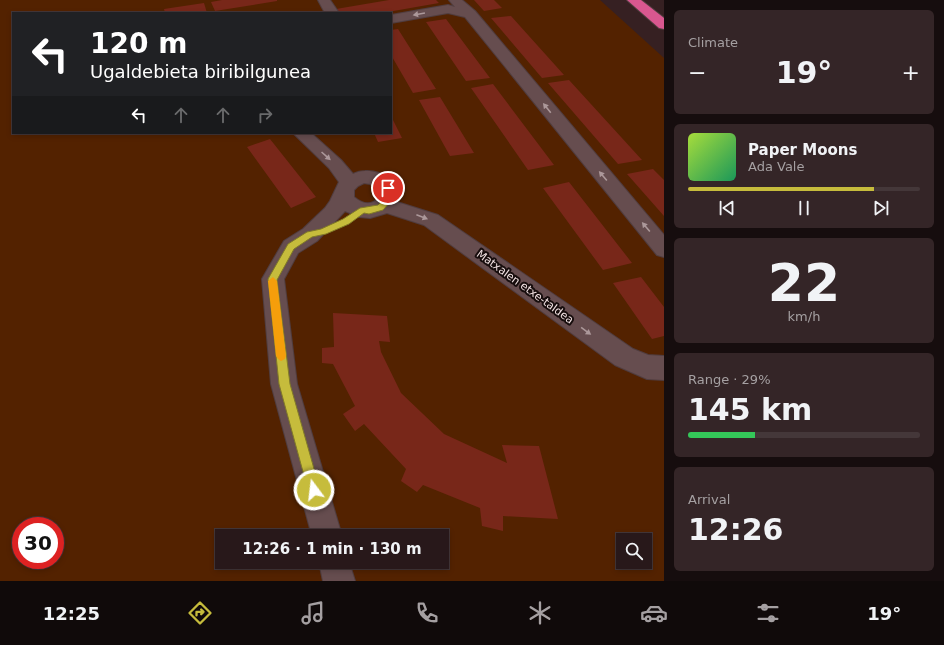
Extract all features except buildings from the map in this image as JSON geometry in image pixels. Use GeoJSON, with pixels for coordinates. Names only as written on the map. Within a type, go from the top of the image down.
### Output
{"type":"FeatureCollection","features":[{"type":"Feature","properties":{"kind":"highway"},"geometry":{"type":"LineString","coordinates":[[632,0],[664,25]]}},
{"type":"Feature","properties":{"kind":"highway"},"geometry":{"type":"LineString","coordinates":[[647,0],[664,13]]}},
{"type":"Feature","properties":{"kind":"street"},"geometry":{"type":"LineString","coordinates":[[324,0],[331,12]]}},
{"type":"Feature","properties":{"kind":"street"},"geometry":{"type":"LineString","coordinates":[[392,19],[452,3],[470,14],[664,249]]}},
{"type":"Feature","properties":{"kind":"street"},"geometry":{"type":"LineString","coordinates":[[302,134],[335,164],[346,186],[346,201],[350,206],[363,210],[375,210],[385,205],[390,194],[384,183],[378,180],[363,177],[346,186],[339,204],[332,213],[310,235],[291,247],[273,279],[284,384],[324,529]]}},
{"type":"Feature","properties":{"kind":"street","name":"Matxalen etxe-taldea"},"geometry":{"type":"LineString","coordinates":[[385,205],[431,220],[624,357],[647,367],[664,368]]}},
{"type":"Feature","properties":{"kind":"street"},"geometry":{"type":"LineString","coordinates":[[310,235],[323,232],[346,221],[363,210]]}},
{"type":"Feature","properties":{"kind":"street"},"geometry":{"type":"LineString","coordinates":[[336,569],[339,581]]}},
{"type":"Feature","properties":{"kind":"shaded area"},"geometry":{"type":"Polygon","coordinates":[[[0,0],[600,0],[664,58],[664,581],[0,581],[0,0]]]}},
{"type":"Feature","properties":{"kind":"slow traffic"},"geometry":{"type":"LineString","coordinates":[[273,281],[281,356]]}},
{"type":"Feature","properties":{"kind":"route"},"geometry":{"type":"LineString","coordinates":[[314,490],[284,384],[273,279],[291,247],[310,235],[323,232],[346,221],[363,210],[369,211],[381,208],[388,200],[390,194],[388,188]]}}]}
